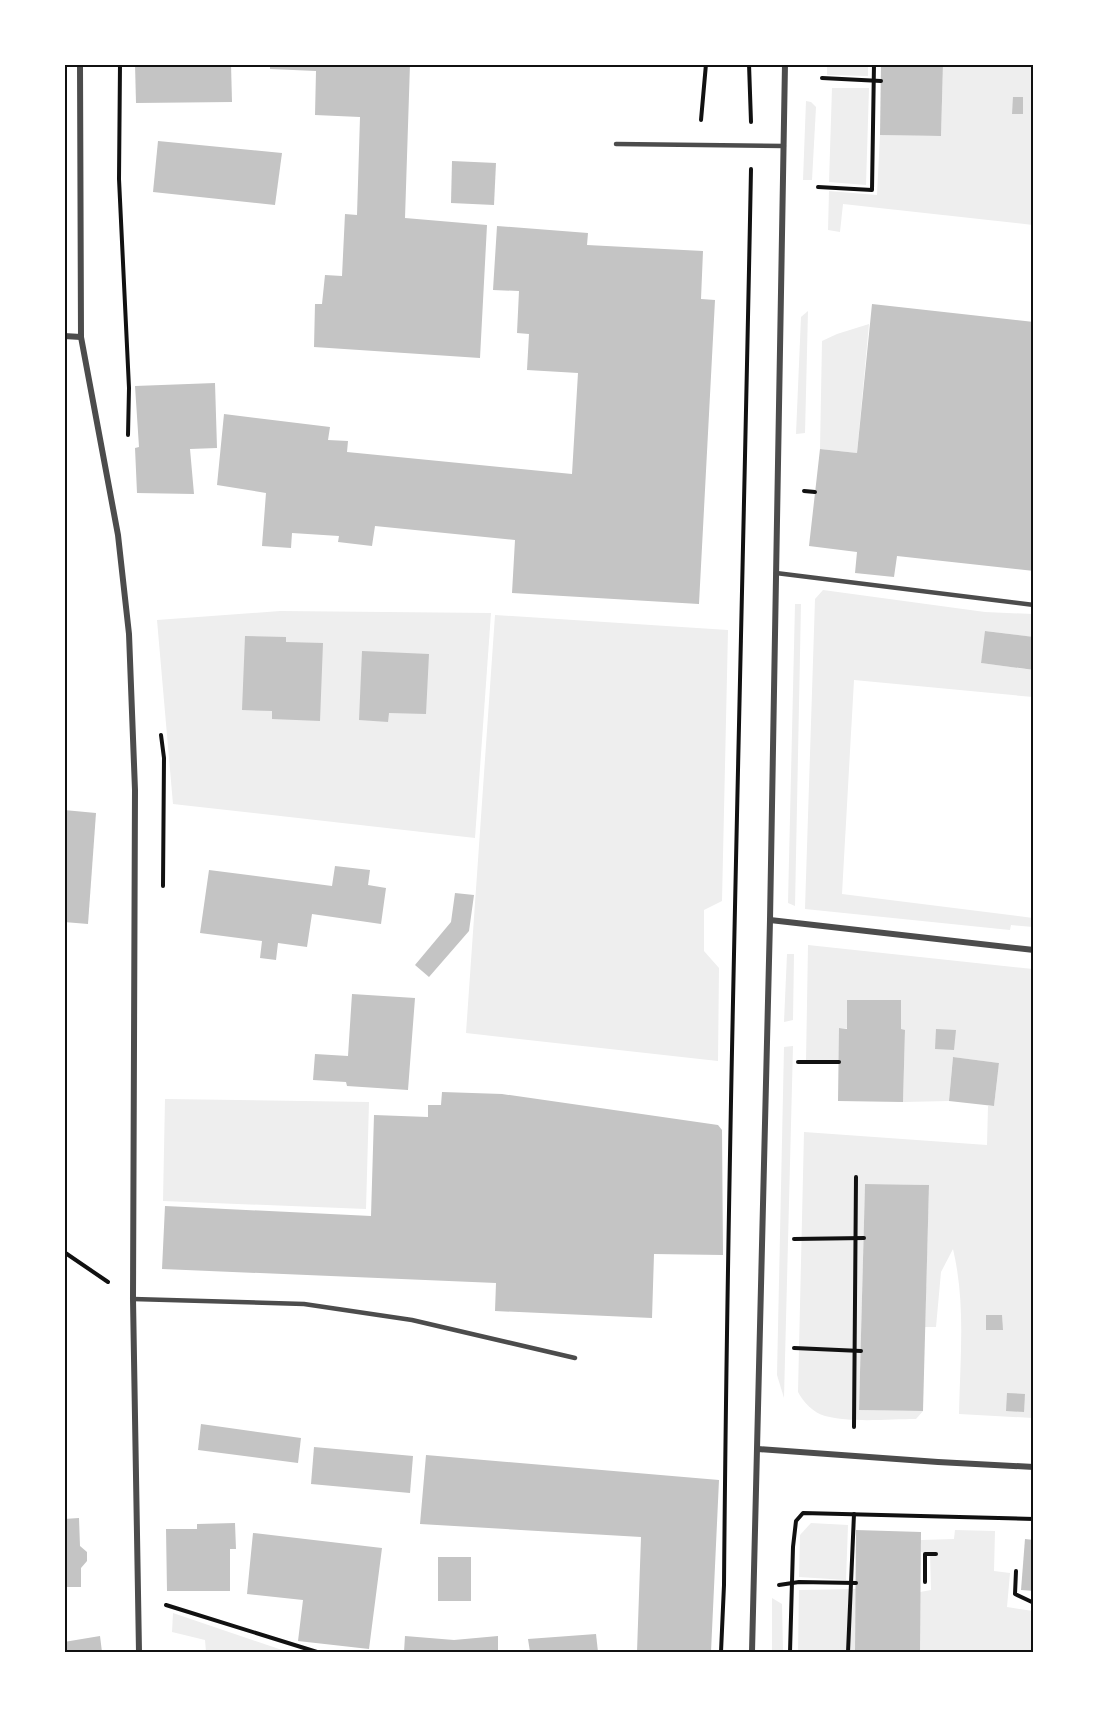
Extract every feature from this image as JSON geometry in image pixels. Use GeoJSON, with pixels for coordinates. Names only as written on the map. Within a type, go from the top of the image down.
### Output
{"type":"FeatureCollection","features":[{"type":"Feature","properties":{"kind":"street"},"geometry":{"type":"LineString","coordinates":[[80,64],[81,337],[118,535],[129,634],[135,790],[133,1299],[139,1653]]}},
{"type":"Feature","properties":{"kind":"street"},"geometry":{"type":"LineString","coordinates":[[752,1653],[770,920],[785,64]]}},
{"type":"Feature","properties":{"kind":"street"},"geometry":{"type":"LineString","coordinates":[[64,336],[81,337]]}},
{"type":"Feature","properties":{"kind":"street"},"geometry":{"type":"LineString","coordinates":[[770,920],[1034,950]]}},
{"type":"Feature","properties":{"kind":"street"},"geometry":{"type":"LineString","coordinates":[[758,1449],[1034,1467]]}},
{"type":"Feature","properties":{"kind":"lane"},"geometry":{"type":"LineString","coordinates":[[616,144],[784,146]]}},
{"type":"Feature","properties":{"kind":"lane"},"geometry":{"type":"LineString","coordinates":[[776,573],[1034,605]]}},
{"type":"Feature","properties":{"kind":"lane"},"geometry":{"type":"LineString","coordinates":[[133,1299],[304,1304],[412,1320],[575,1358]]}},
{"type":"Feature","properties":{"kind":"path"},"geometry":{"type":"LineString","coordinates":[[699,145],[706,64]]}},
{"type":"Feature","properties":{"kind":"path"},"geometry":{"type":"LineString","coordinates":[[721,1653],[724,1585],[732,1005],[752,146],[749,64]]}},
{"type":"Feature","properties":{"kind":"path"},"geometry":{"type":"LineString","coordinates":[[818,187],[872,190],[874,64]]}},
{"type":"Feature","properties":{"kind":"path"},"geometry":{"type":"LineString","coordinates":[[822,78],[881,81]]}},
{"type":"Feature","properties":{"kind":"path"},"geometry":{"type":"LineString","coordinates":[[805,491],[815,492]]}},
{"type":"Feature","properties":{"kind":"path"},"geometry":{"type":"LineString","coordinates":[[798,1062],[838,1062]]}},
{"type":"Feature","properties":{"kind":"path"},"geometry":{"type":"LineString","coordinates":[[855,1427],[856,1177]]}},
{"type":"Feature","properties":{"kind":"path"},"geometry":{"type":"LineString","coordinates":[[794,1239],[864,1238]]}},
{"type":"Feature","properties":{"kind":"path"},"geometry":{"type":"LineString","coordinates":[[64,1252],[133,1299]]}},
{"type":"Feature","properties":{"kind":"path"},"geometry":{"type":"LineString","coordinates":[[794,1348],[861,1351]]}},
{"type":"Feature","properties":{"kind":"path"},"geometry":{"type":"LineString","coordinates":[[790,1653],[796,1521],[803,1513],[1034,1520]]}},
{"type":"Feature","properties":{"kind":"path"},"geometry":{"type":"LineString","coordinates":[[848,1653],[853,1583],[854,1514]]}},
{"type":"Feature","properties":{"kind":"path"},"geometry":{"type":"LineString","coordinates":[[925,1582],[925,1554],[936,1554]]}},
{"type":"Feature","properties":{"kind":"path"},"geometry":{"type":"LineString","coordinates":[[1016,1571],[1015,1594],[1034,1603]]}},
{"type":"Feature","properties":{"kind":"path"},"geometry":{"type":"LineString","coordinates":[[774,1585],[799,1582],[853,1583]]}},
{"type":"Feature","properties":{"kind":"path"},"geometry":{"type":"LineString","coordinates":[[166,1605],[317,1653]]}},
{"type":"Feature","properties":{"kind":"shaded area"},"geometry":{"type":"Polygon","coordinates":[[[827,65],[868,65],[868,76],[827,75],[827,65]]]}},
{"type":"Feature","properties":{"kind":"shaded area"},"geometry":{"type":"Polygon","coordinates":[[[943,65],[1033,65],[1033,225],[843,204],[840,232],[828,230],[829,191],[877,195],[880,135],[941,136],[943,65]]]}},
{"type":"Feature","properties":{"kind":"shaded area"},"geometry":{"type":"Polygon","coordinates":[[[832,88],[869,88],[866,185],[829,182],[832,88]]]}},
{"type":"Feature","properties":{"kind":"shaded area"},"geometry":{"type":"Polygon","coordinates":[[[806,101],[816,107],[812,180],[803,180],[806,101]]]}},
{"type":"Feature","properties":{"kind":"shaded area"},"geometry":{"type":"Polygon","coordinates":[[[808,311],[805,433],[796,434],[801,317],[808,311]]]}},
{"type":"Feature","properties":{"kind":"shaded area"},"geometry":{"type":"Polygon","coordinates":[[[869,324],[857,453],[820,449],[822,341],[869,324]]]}},
{"type":"Feature","properties":{"kind":"shaded area"},"geometry":{"type":"Polygon","coordinates":[[[823,590],[985,612],[1033,614],[1033,637],[986,631],[981,663],[1033,670],[1033,697],[854,680],[842,894],[1033,918],[1033,927],[1011,925],[1010,930],[805,909],[815,599],[823,590]]]}},
{"type":"Feature","properties":{"kind":"shaded area"},"geometry":{"type":"Polygon","coordinates":[[[795,604],[801,604],[795,906],[788,903],[795,604]]]}},
{"type":"Feature","properties":{"kind":"shaded area"},"geometry":{"type":"Polygon","coordinates":[[[280,611],[491,613],[475,838],[173,804],[157,620],[280,611]]]}},
{"type":"Feature","properties":{"kind":"shaded area"},"geometry":{"type":"Polygon","coordinates":[[[495,615],[728,630],[722,901],[704,910],[704,951],[719,968],[718,1061],[466,1033],[495,615]]]}},
{"type":"Feature","properties":{"kind":"shaded area"},"geometry":{"type":"Polygon","coordinates":[[[808,945],[1033,969],[1033,1418],[959,1414],[961,1311],[953,1249],[941,1272],[936,1327],[925,1327],[929,1185],[865,1184],[859,1410],[923,1411],[916,1419],[836,1418],[821,1415],[813,1410],[798,1392],[804,1132],[987,1145],[988,1106],[994,1106],[999,1063],[953,1057],[949,1101],[903,1102],[905,1030],[839,1028],[839,1062],[806,1062],[808,945]]]}},
{"type":"Feature","properties":{"kind":"shaded area"},"geometry":{"type":"Polygon","coordinates":[[[787,954],[794,954],[793,1020],[784,1022],[787,954]]]}},
{"type":"Feature","properties":{"kind":"shaded area"},"geometry":{"type":"Polygon","coordinates":[[[793,1046],[784,1398],[777,1375],[784,1047],[793,1046]]]}},
{"type":"Feature","properties":{"kind":"shaded area"},"geometry":{"type":"Polygon","coordinates":[[[165,1099],[369,1102],[366,1209],[163,1201],[165,1099]]]}},
{"type":"Feature","properties":{"kind":"shaded area"},"geometry":{"type":"Polygon","coordinates":[[[811,1523],[848,1525],[846,1580],[799,1577],[800,1535],[811,1523]]]}},
{"type":"Feature","properties":{"kind":"shaded area"},"geometry":{"type":"Polygon","coordinates":[[[955,1530],[995,1531],[994,1571],[1010,1573],[1007,1607],[1033,1611],[1033,1652],[920,1652],[920,1592],[931,1590],[930,1552],[921,1552],[921,1540],[954,1539],[955,1530]]]}},
{"type":"Feature","properties":{"kind":"shaded area"},"geometry":{"type":"Polygon","coordinates":[[[856,1589],[855,1652],[798,1652],[799,1590],[856,1589]]]}},
{"type":"Feature","properties":{"kind":"shaded area"},"geometry":{"type":"Polygon","coordinates":[[[772,1598],[782,1604],[783,1652],[772,1652],[772,1598]]]}},
{"type":"Feature","properties":{"kind":"shaded area"},"geometry":{"type":"Polygon","coordinates":[[[173,1613],[285,1651],[295,1652],[206,1652],[205,1640],[172,1632],[173,1613]]]}},
{"type":"Feature","properties":{"kind":"building"},"geometry":{"type":"Polygon","coordinates":[[[135,64],[231,64],[232,102],[136,103],[135,64]]]}},
{"type":"Feature","properties":{"kind":"building"},"geometry":{"type":"Polygon","coordinates":[[[270,64],[410,64],[405,218],[487,225],[480,358],[314,347],[315,304],[322,304],[325,275],[342,276],[345,214],[357,215],[360,117],[315,115],[316,71],[270,69],[270,64]]]}},
{"type":"Feature","properties":{"kind":"building"},"geometry":{"type":"Polygon","coordinates":[[[881,64],[943,64],[941,136],[880,135],[881,64]]]}},
{"type":"Feature","properties":{"kind":"building"},"geometry":{"type":"Polygon","coordinates":[[[1013,97],[1023,97],[1023,114],[1012,114],[1013,97]]]}},
{"type":"Feature","properties":{"kind":"building"},"geometry":{"type":"Polygon","coordinates":[[[158,141],[282,153],[275,205],[153,192],[158,141]]]}},
{"type":"Feature","properties":{"kind":"building"},"geometry":{"type":"Polygon","coordinates":[[[452,161],[496,163],[494,205],[451,203],[452,161]]]}},
{"type":"Feature","properties":{"kind":"building"},"geometry":{"type":"Polygon","coordinates":[[[497,226],[588,233],[587,245],[703,251],[701,299],[715,300],[699,604],[512,593],[515,540],[375,526],[372,546],[338,542],[339,536],[292,533],[291,548],[262,546],[266,493],[217,485],[224,414],[330,427],[328,440],[348,441],[347,452],[572,474],[578,373],[527,370],[529,334],[517,333],[519,291],[493,290],[497,226]]]}},
{"type":"Feature","properties":{"kind":"building"},"geometry":{"type":"Polygon","coordinates":[[[872,304],[1034,322],[1034,571],[897,556],[894,577],[855,573],[857,552],[809,546],[820,449],[857,453],[872,304]]]}},
{"type":"Feature","properties":{"kind":"building"},"geometry":{"type":"Polygon","coordinates":[[[215,383],[217,448],[190,449],[194,494],[137,493],[135,448],[139,447],[135,386],[215,383]]]}},
{"type":"Feature","properties":{"kind":"building"},"geometry":{"type":"Polygon","coordinates":[[[985,631],[1034,637],[1034,670],[981,663],[985,631]]]}},
{"type":"Feature","properties":{"kind":"building"},"geometry":{"type":"Polygon","coordinates":[[[245,636],[286,637],[286,642],[323,643],[320,721],[272,719],[272,711],[242,710],[245,636]]]}},
{"type":"Feature","properties":{"kind":"building"},"geometry":{"type":"Polygon","coordinates":[[[362,651],[429,654],[426,714],[389,713],[388,722],[359,720],[362,651]]]}},
{"type":"Feature","properties":{"kind":"building"},"geometry":{"type":"Polygon","coordinates":[[[64,810],[96,813],[88,924],[64,922],[64,810]]]}},
{"type":"Feature","properties":{"kind":"building"},"geometry":{"type":"Polygon","coordinates":[[[335,866],[370,870],[368,885],[386,888],[381,924],[312,914],[307,947],[278,943],[276,960],[260,958],[262,941],[200,933],[209,870],[332,886],[335,866]]]}},
{"type":"Feature","properties":{"kind":"building"},"geometry":{"type":"Polygon","coordinates":[[[455,893],[474,895],[469,931],[429,977],[415,965],[451,922],[455,893]]]}},
{"type":"Feature","properties":{"kind":"building"},"geometry":{"type":"Polygon","coordinates":[[[352,994],[415,998],[408,1090],[347,1086],[346,1082],[313,1080],[315,1054],[348,1056],[352,994]]]}},
{"type":"Feature","properties":{"kind":"building"},"geometry":{"type":"Polygon","coordinates":[[[847,1000],[901,1000],[901,1029],[905,1030],[903,1102],[838,1101],[839,1028],[847,1029],[847,1000]]]}},
{"type":"Feature","properties":{"kind":"building"},"geometry":{"type":"Polygon","coordinates":[[[936,1029],[956,1030],[954,1050],[935,1049],[936,1029]]]}},
{"type":"Feature","properties":{"kind":"building"},"geometry":{"type":"Polygon","coordinates":[[[953,1057],[999,1063],[994,1106],[949,1101],[953,1057]]]}},
{"type":"Feature","properties":{"kind":"building"},"geometry":{"type":"Polygon","coordinates":[[[442,1092],[502,1094],[718,1125],[722,1130],[723,1255],[654,1254],[652,1318],[495,1311],[496,1283],[162,1269],[165,1206],[371,1216],[374,1115],[428,1117],[428,1105],[441,1105],[442,1092]]]}},
{"type":"Feature","properties":{"kind":"building"},"geometry":{"type":"Polygon","coordinates":[[[865,1184],[929,1185],[923,1411],[859,1410],[865,1184]]]}},
{"type":"Feature","properties":{"kind":"building"},"geometry":{"type":"Polygon","coordinates":[[[986,1315],[1002,1315],[1003,1330],[986,1330],[986,1315]]]}},
{"type":"Feature","properties":{"kind":"building"},"geometry":{"type":"Polygon","coordinates":[[[1007,1393],[1025,1394],[1024,1412],[1006,1411],[1007,1393]]]}},
{"type":"Feature","properties":{"kind":"building"},"geometry":{"type":"Polygon","coordinates":[[[201,1424],[301,1438],[298,1463],[198,1450],[201,1424]]]}},
{"type":"Feature","properties":{"kind":"building"},"geometry":{"type":"Polygon","coordinates":[[[314,1447],[413,1456],[410,1493],[311,1484],[314,1447]]]}},
{"type":"Feature","properties":{"kind":"building"},"geometry":{"type":"Polygon","coordinates":[[[426,1455],[719,1480],[711,1652],[637,1652],[641,1537],[420,1524],[426,1455]]]}},
{"type":"Feature","properties":{"kind":"building"},"geometry":{"type":"Polygon","coordinates":[[[79,1518],[80,1546],[87,1552],[87,1561],[81,1568],[81,1587],[64,1587],[64,1519],[79,1518]]]}},
{"type":"Feature","properties":{"kind":"building"},"geometry":{"type":"Polygon","coordinates":[[[235,1523],[236,1549],[230,1549],[230,1591],[167,1591],[166,1529],[197,1529],[197,1524],[235,1523]]]}},
{"type":"Feature","properties":{"kind":"building"},"geometry":{"type":"Polygon","coordinates":[[[856,1530],[921,1532],[920,1652],[855,1652],[856,1530]]]}},
{"type":"Feature","properties":{"kind":"building"},"geometry":{"type":"Polygon","coordinates":[[[253,1533],[382,1548],[369,1649],[298,1641],[303,1600],[247,1594],[253,1533]]]}},
{"type":"Feature","properties":{"kind":"building"},"geometry":{"type":"Polygon","coordinates":[[[1025,1539],[1034,1540],[1034,1591],[1021,1590],[1025,1539]]]}},
{"type":"Feature","properties":{"kind":"building"},"geometry":{"type":"Polygon","coordinates":[[[438,1557],[471,1557],[471,1601],[438,1601],[438,1557]]]}},
{"type":"Feature","properties":{"kind":"building"},"geometry":{"type":"Polygon","coordinates":[[[596,1634],[598,1652],[530,1652],[528,1639],[596,1634]]]}},
{"type":"Feature","properties":{"kind":"building"},"geometry":{"type":"Polygon","coordinates":[[[100,1636],[102,1652],[64,1652],[64,1642],[100,1636]]]}},
{"type":"Feature","properties":{"kind":"building"},"geometry":{"type":"Polygon","coordinates":[[[405,1636],[454,1640],[498,1636],[498,1652],[404,1652],[405,1636]]]}}]}
